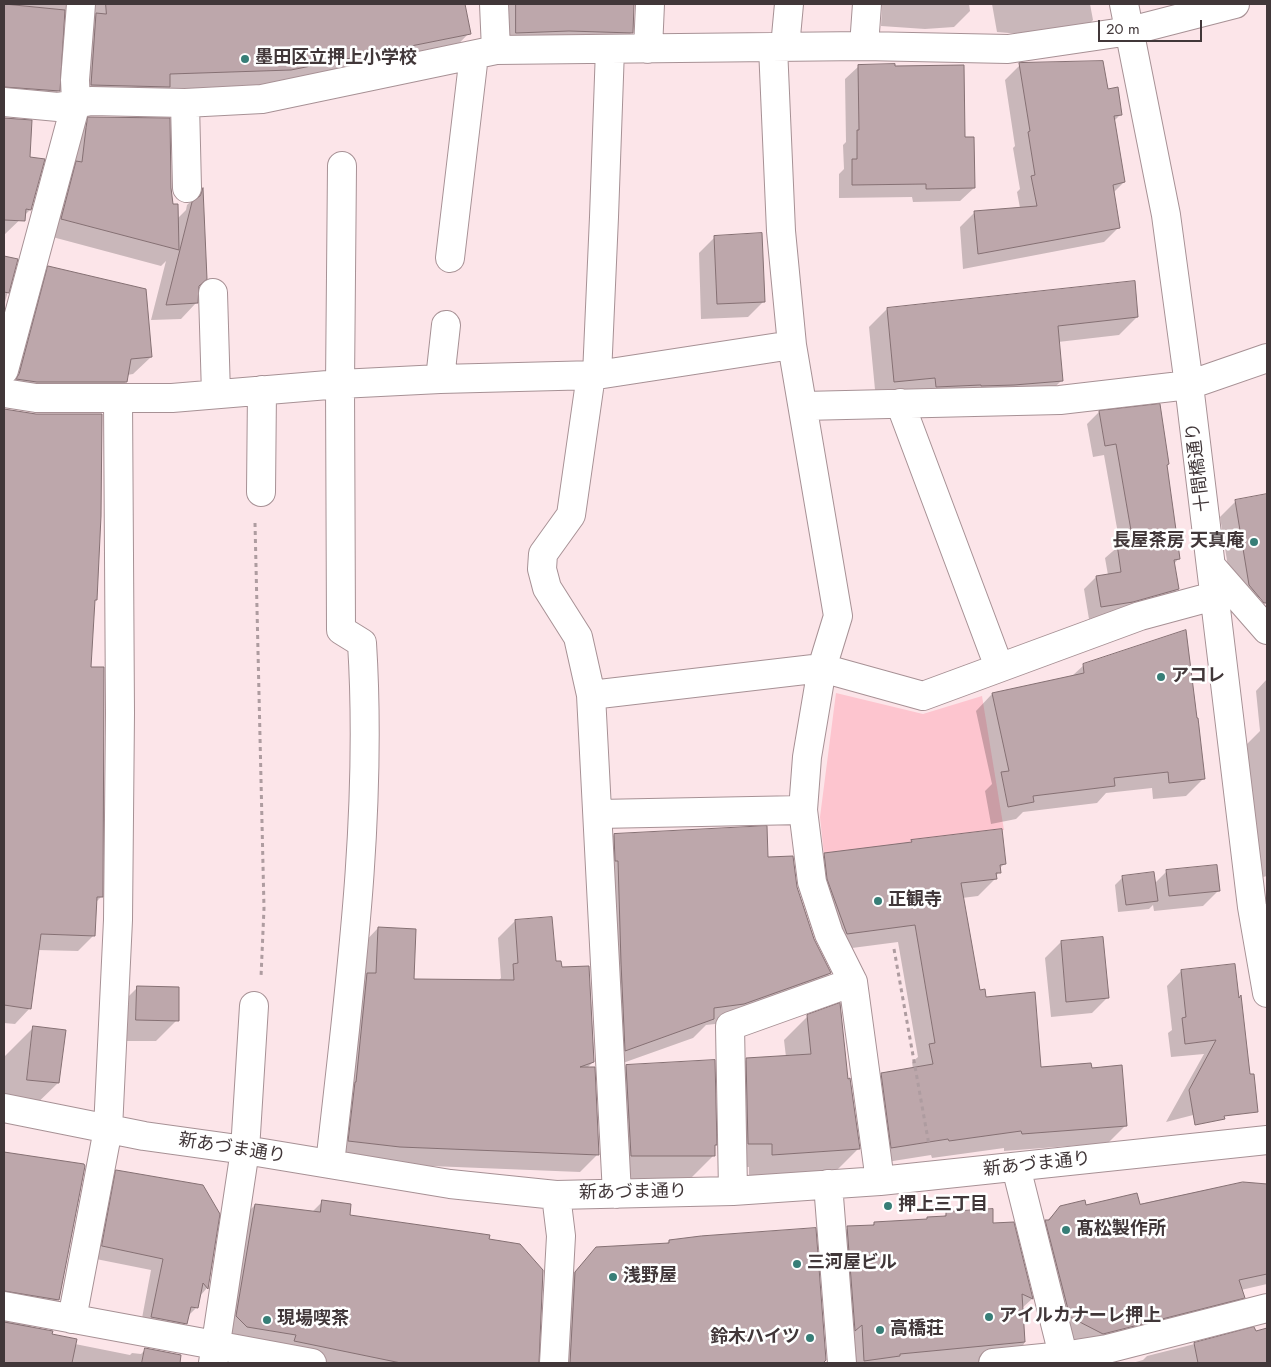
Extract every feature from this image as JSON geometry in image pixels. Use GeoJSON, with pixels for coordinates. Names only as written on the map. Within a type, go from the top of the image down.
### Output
{"type":"FeatureCollection","features":[{"type":"Feature","properties":{"kind":"street"},"geometry":{"type":"LineString","coordinates":[[4,370],[76,103],[74,80],[81,4]]}},
{"type":"Feature","properties":{"kind":"street"},"geometry":{"type":"LineString","coordinates":[[450,258],[494,4]]}},
{"type":"Feature","properties":{"kind":"street"},"geometry":{"type":"LineString","coordinates":[[648,49],[650,4]]}},
{"type":"Feature","properties":{"kind":"street"},"geometry":{"type":"LineString","coordinates":[[789,4],[779,47],[781,231],[792,345],[838,616],[822,668],[807,757],[803,810],[812,882],[829,934],[853,982],[880,1181]]}},
{"type":"Feature","properties":{"kind":"street"},"geometry":{"type":"LineString","coordinates":[[864,46],[867,4]]}},
{"type":"Feature","properties":{"kind":"street","name":"十間橋通り"},"geometry":{"type":"LineString","coordinates":[[1124,4],[1166,215],[1189,385],[1252,907],[1267,993]]}},
{"type":"Feature","properties":{"kind":"street"},"geometry":{"type":"LineString","coordinates":[[4,102],[58,107],[91,101],[185,103],[262,99],[485,53],[610,49],[864,46],[1008,48],[1130,31],[1235,4]]}},
{"type":"Feature","properties":{"kind":"street"},"geometry":{"type":"LineString","coordinates":[[610,49],[604,227],[594,375],[571,516],[543,554],[542,569],[547,588],[578,637],[591,695],[617,1194]]}},
{"type":"Feature","properties":{"kind":"street"},"geometry":{"type":"LineString","coordinates":[[185,103],[187,188]]}},
{"type":"Feature","properties":{"kind":"street"},"geometry":{"type":"LineString","coordinates":[[330,1164],[355,943],[362,822],[366,697],[362,643],[341,630],[340,384],[342,166]]}},
{"type":"Feature","properties":{"kind":"street"},"geometry":{"type":"LineString","coordinates":[[213,293],[216,394]]}},
{"type":"Feature","properties":{"kind":"street"},"geometry":{"type":"LineString","coordinates":[[440,378],[446,325]]}},
{"type":"Feature","properties":{"kind":"street"},"geometry":{"type":"LineString","coordinates":[[4,393],[36,398],[172,398],[440,378],[594,375],[792,345]]}},
{"type":"Feature","properties":{"kind":"street"},"geometry":{"type":"LineString","coordinates":[[803,406],[1060,400],[1189,385],[1267,358]]}},
{"type":"Feature","properties":{"kind":"street"},"geometry":{"type":"LineString","coordinates":[[261,492],[262,390]]}},
{"type":"Feature","properties":{"kind":"street"},"geometry":{"type":"LineString","coordinates":[[72,1319],[108,1129],[118,920],[120,713],[118,399]]}},
{"type":"Feature","properties":{"kind":"street"},"geometry":{"type":"LineString","coordinates":[[900,403],[999,667]]}},
{"type":"Feature","properties":{"kind":"street"},"geometry":{"type":"LineString","coordinates":[[1211,566],[1267,630]]}},
{"type":"Feature","properties":{"kind":"street"},"geometry":{"type":"LineString","coordinates":[[591,695],[822,668],[923,696],[1140,616],[1214,596]]}},
{"type":"Feature","properties":{"kind":"street"},"geometry":{"type":"LineString","coordinates":[[598,814],[803,810]]}},
{"type":"Feature","properties":{"kind":"street"},"geometry":{"type":"LineString","coordinates":[[733,1191],[730,1026],[853,982]]}},
{"type":"Feature","properties":{"kind":"street"},"geometry":{"type":"LineString","coordinates":[[214,1354],[245,1150],[254,1006]]}},
{"type":"Feature","properties":{"kind":"street","name":"新あづま通り"},"geometry":{"type":"LineString","coordinates":[[4,1108],[144,1136],[245,1150],[450,1184],[556,1195],[733,1191],[880,1181],[1267,1140]]}},
{"type":"Feature","properties":{"kind":"street"},"geometry":{"type":"LineString","coordinates":[[1016,1167],[1064,1360]]}},
{"type":"Feature","properties":{"kind":"street"},"geometry":{"type":"LineString","coordinates":[[828,1184],[842,1363]]}},
{"type":"Feature","properties":{"kind":"street"},"geometry":{"type":"LineString","coordinates":[[554,1363],[560,1236],[556,1195]]}},
{"type":"Feature","properties":{"kind":"street"},"geometry":{"type":"LineString","coordinates":[[4,1306],[72,1319],[214,1354],[312,1363]]}},
{"type":"Feature","properties":{"kind":"street"},"geometry":{"type":"LineString","coordinates":[[993,1363],[1064,1360],[1267,1308]]}},
{"type":"Feature","properties":{"kind":"path"},"geometry":{"type":"LineString","coordinates":[[254,1006],[260,1007],[264,908],[255,494],[261,492]]}},
{"type":"Feature","properties":{"kind":"path"},"geometry":{"type":"LineString","coordinates":[[894,949],[934,1176]]}},
{"type":"Feature","properties":{"kind":"shaded area"},"geometry":{"type":"Polygon","coordinates":[[[836,693],[923,714],[982,696],[1004,830],[824,855],[820,817],[836,693]]]}},
{"type":"Feature","properties":{"kind":"building"},"geometry":{"type":"Polygon","coordinates":[[[4,4],[65,10],[60,91],[4,87],[4,4]]]}},
{"type":"Feature","properties":{"kind":"building","name":"墨田区立押上小学校"},"geometry":{"type":"Polygon","coordinates":[[[106,4],[465,4],[471,34],[291,70],[170,74],[170,87],[91,85],[96,13],[106,14],[106,4]]]}},
{"type":"Feature","properties":{"kind":"building"},"geometry":{"type":"Polygon","coordinates":[[[516,4],[634,4],[633,33],[569,31],[516,33],[516,4]]]}},
{"type":"Feature","properties":{"kind":"building"},"geometry":{"type":"Polygon","coordinates":[[[1103,61],[1108,89],[1118,87],[1122,115],[1114,116],[1125,182],[1113,185],[1120,228],[978,254],[974,211],[1037,206],[1031,176],[1035,175],[1028,132],[1030,131],[1019,63],[1103,61]]]}},
{"type":"Feature","properties":{"kind":"building"},"geometry":{"type":"Polygon","coordinates":[[[895,64],[895,66],[964,65],[965,137],[974,137],[975,188],[926,189],[926,184],[852,185],[852,159],[857,159],[857,130],[859,130],[858,65],[895,64]]]}},
{"type":"Feature","properties":{"kind":"building"},"geometry":{"type":"Polygon","coordinates":[[[88,117],[170,118],[171,188],[173,204],[178,204],[179,250],[61,219],[76,161],[82,162],[88,117]]]}},
{"type":"Feature","properties":{"kind":"building"},"geometry":{"type":"Polygon","coordinates":[[[4,118],[32,120],[30,157],[45,159],[31,210],[26,209],[25,221],[4,220],[4,118]]]}},
{"type":"Feature","properties":{"kind":"building"},"geometry":{"type":"Polygon","coordinates":[[[203,188],[207,279],[199,286],[198,303],[166,305],[192,202],[200,196],[203,188]]]}},
{"type":"Feature","properties":{"kind":"building"},"geometry":{"type":"Polygon","coordinates":[[[762,233],[765,302],[717,304],[714,236],[762,233]]]}},
{"type":"Feature","properties":{"kind":"building"},"geometry":{"type":"Polygon","coordinates":[[[4,256],[18,259],[9,293],[4,292],[4,256]]]}},
{"type":"Feature","properties":{"kind":"building"},"geometry":{"type":"Polygon","coordinates":[[[48,266],[146,289],[152,357],[131,359],[127,382],[37,382],[16,379],[19,374],[48,266]]]}},
{"type":"Feature","properties":{"kind":"building"},"geometry":{"type":"Polygon","coordinates":[[[1135,281],[1138,317],[1058,326],[1063,381],[1014,385],[936,387],[935,378],[894,382],[887,308],[1135,281]]]}},
{"type":"Feature","properties":{"kind":"building"},"geometry":{"type":"Polygon","coordinates":[[[1160,404],[1180,559],[1174,560],[1179,589],[1133,602],[1101,607],[1096,576],[1121,572],[1117,544],[1133,542],[1116,444],[1105,446],[1099,411],[1160,404]]]}},
{"type":"Feature","properties":{"kind":"building"},"geometry":{"type":"Polygon","coordinates":[[[4,409],[36,414],[102,414],[101,516],[97,600],[95,600],[91,667],[104,667],[103,897],[97,897],[95,936],[41,934],[31,1009],[4,1005],[4,409]]]}},
{"type":"Feature","properties":{"kind":"building","name":"長屋茶房 天真庵"},"geometry":{"type":"Polygon","coordinates":[[[1267,494],[1267,603],[1264,603],[1249,585],[1235,500],[1267,494]]]}},
{"type":"Feature","properties":{"kind":"building"},"geometry":{"type":"Polygon","coordinates":[[[1186,630],[1205,779],[1169,783],[1168,772],[1114,778],[1115,786],[1033,796],[1034,802],[1008,807],[1001,772],[1009,771],[992,693],[1084,673],[1083,664],[1186,630]]]}},
{"type":"Feature","properties":{"kind":"building"},"geometry":{"type":"Polygon","coordinates":[[[767,826],[768,857],[793,856],[797,887],[814,939],[831,973],[744,1004],[714,1008],[714,1019],[625,1051],[618,861],[615,861],[614,834],[767,826]]]}},
{"type":"Feature","properties":{"kind":"building"},"geometry":{"type":"Polygon","coordinates":[[[1002,829],[1006,864],[1000,865],[1001,873],[996,873],[997,879],[961,883],[980,990],[985,989],[986,997],[1035,992],[1041,1067],[1091,1063],[1092,1068],[1122,1065],[1127,1126],[1022,1134],[1021,1131],[949,1141],[948,1139],[891,1148],[881,1073],[933,1064],[929,1044],[935,1043],[915,925],[847,934],[827,879],[824,853],[1002,829]]]}},
{"type":"Feature","properties":{"kind":"building"},"geometry":{"type":"Polygon","coordinates":[[[1217,865],[1220,891],[1169,896],[1166,870],[1217,865]]]}},
{"type":"Feature","properties":{"kind":"building"},"geometry":{"type":"Polygon","coordinates":[[[1154,872],[1158,901],[1126,905],[1122,876],[1154,872]]]}},
{"type":"Feature","properties":{"kind":"building"},"geometry":{"type":"Polygon","coordinates":[[[552,917],[556,961],[561,961],[562,967],[589,966],[594,1062],[580,1067],[595,1067],[599,1155],[400,1147],[348,1141],[367,973],[376,973],[378,927],[416,929],[414,979],[514,980],[513,964],[518,963],[515,920],[552,917]]]}},
{"type":"Feature","properties":{"kind":"building"},"geometry":{"type":"Polygon","coordinates":[[[1103,937],[1109,998],[1066,1002],[1061,941],[1103,937]]]}},
{"type":"Feature","properties":{"kind":"building"},"geometry":{"type":"Polygon","coordinates":[[[1235,964],[1239,998],[1241,995],[1250,1074],[1254,1074],[1258,1112],[1224,1116],[1225,1119],[1195,1125],[1189,1090],[1216,1040],[1185,1044],[1182,1018],[1186,1017],[1181,970],[1235,964]]]}},
{"type":"Feature","properties":{"kind":"building"},"geometry":{"type":"Polygon","coordinates":[[[137,986],[179,987],[179,1021],[136,1020],[137,986]]]}},
{"type":"Feature","properties":{"kind":"building"},"geometry":{"type":"Polygon","coordinates":[[[840,1003],[848,1079],[850,1078],[860,1149],[772,1155],[772,1144],[748,1144],[746,1058],[811,1054],[807,1015],[840,1003]]]}},
{"type":"Feature","properties":{"kind":"building"},"geometry":{"type":"Polygon","coordinates":[[[33,1026],[66,1030],[59,1083],[27,1080],[33,1026]]]}},
{"type":"Feature","properties":{"kind":"building"},"geometry":{"type":"Polygon","coordinates":[[[715,1060],[717,1145],[715,1145],[715,1156],[631,1156],[626,1065],[715,1060]]]}},
{"type":"Feature","properties":{"kind":"building"},"geometry":{"type":"Polygon","coordinates":[[[4,1152],[84,1164],[85,1166],[59,1300],[4,1291],[4,1152]]]}},
{"type":"Feature","properties":{"kind":"building"},"geometry":{"type":"Polygon","coordinates":[[[116,1170],[203,1185],[220,1214],[208,1289],[203,1283],[198,1308],[191,1307],[187,1324],[151,1317],[163,1259],[102,1246],[116,1170]]]}},
{"type":"Feature","properties":{"kind":"building"},"geometry":{"type":"Polygon","coordinates":[[[1243,1182],[1267,1184],[1267,1274],[1239,1280],[1245,1298],[1103,1334],[1070,1317],[1045,1220],[1049,1220],[1060,1206],[1085,1200],[1086,1205],[1137,1193],[1140,1204],[1243,1182]]]}},
{"type":"Feature","properties":{"kind":"building"},"geometry":{"type":"Polygon","coordinates":[[[322,1200],[351,1204],[350,1215],[490,1235],[489,1239],[520,1244],[543,1270],[539,1363],[401,1363],[294,1341],[296,1335],[247,1327],[236,1316],[255,1204],[320,1212],[322,1200]]]}},
{"type":"Feature","properties":{"kind":"building"},"geometry":{"type":"Polygon","coordinates":[[[993,1209],[993,1223],[1014,1222],[1033,1299],[1022,1294],[1025,1342],[900,1354],[900,1356],[864,1361],[862,1325],[855,1331],[847,1226],[874,1225],[874,1222],[927,1219],[927,1217],[946,1216],[946,1212],[993,1209]]]}},
{"type":"Feature","properties":{"kind":"building"},"geometry":{"type":"Polygon","coordinates":[[[816,1228],[826,1360],[823,1363],[570,1363],[575,1272],[596,1247],[669,1243],[669,1240],[701,1236],[816,1228]]]}},
{"type":"Feature","properties":{"kind":"building"},"geometry":{"type":"Polygon","coordinates":[[[4,1322],[53,1331],[52,1334],[77,1339],[72,1363],[4,1363],[4,1322]]]}},
{"type":"Feature","properties":{"kind":"building"},"geometry":{"type":"Polygon","coordinates":[[[1254,1327],[1256,1331],[1267,1328],[1267,1363],[1198,1363],[1194,1343],[1254,1327]]]}},
{"type":"Feature","properties":{"kind":"building"},"geometry":{"type":"Polygon","coordinates":[[[145,1348],[181,1355],[180,1363],[142,1363],[145,1348]]]}},
{"type":"Feature","properties":{"kind":"place","name":"墨田区立押上小学校"},"geometry":{"type":"Point","coordinates":[245,59]}},
{"type":"Feature","properties":{"kind":"place","name":"長屋茶房 天真庵"},"geometry":{"type":"Point","coordinates":[1254,542]}},
{"type":"Feature","properties":{"kind":"place","name":"アコレ"},"geometry":{"type":"Point","coordinates":[1161,677]}},
{"type":"Feature","properties":{"kind":"place","name":"正観寺"},"geometry":{"type":"Point","coordinates":[878,901]}},
{"type":"Feature","properties":{"kind":"place","name":"押上三丁目"},"geometry":{"type":"Point","coordinates":[888,1206]}},
{"type":"Feature","properties":{"kind":"place","name":"髙松製作所"},"geometry":{"type":"Point","coordinates":[1066,1230]}},
{"type":"Feature","properties":{"kind":"place","name":"三河屋ビル"},"geometry":{"type":"Point","coordinates":[797,1264]}},
{"type":"Feature","properties":{"kind":"place","name":"浅野屋"},"geometry":{"type":"Point","coordinates":[613,1277]}},
{"type":"Feature","properties":{"kind":"place","name":"アイルカナーレ押上"},"geometry":{"type":"Point","coordinates":[989,1317]}},
{"type":"Feature","properties":{"kind":"place","name":"現場喫茶"},"geometry":{"type":"Point","coordinates":[267,1320]}},
{"type":"Feature","properties":{"kind":"place","name":"高橋荘"},"geometry":{"type":"Point","coordinates":[880,1330]}},
{"type":"Feature","properties":{"kind":"place","name":"鈴木ハイツ"},"geometry":{"type":"Point","coordinates":[810,1338]}}]}
